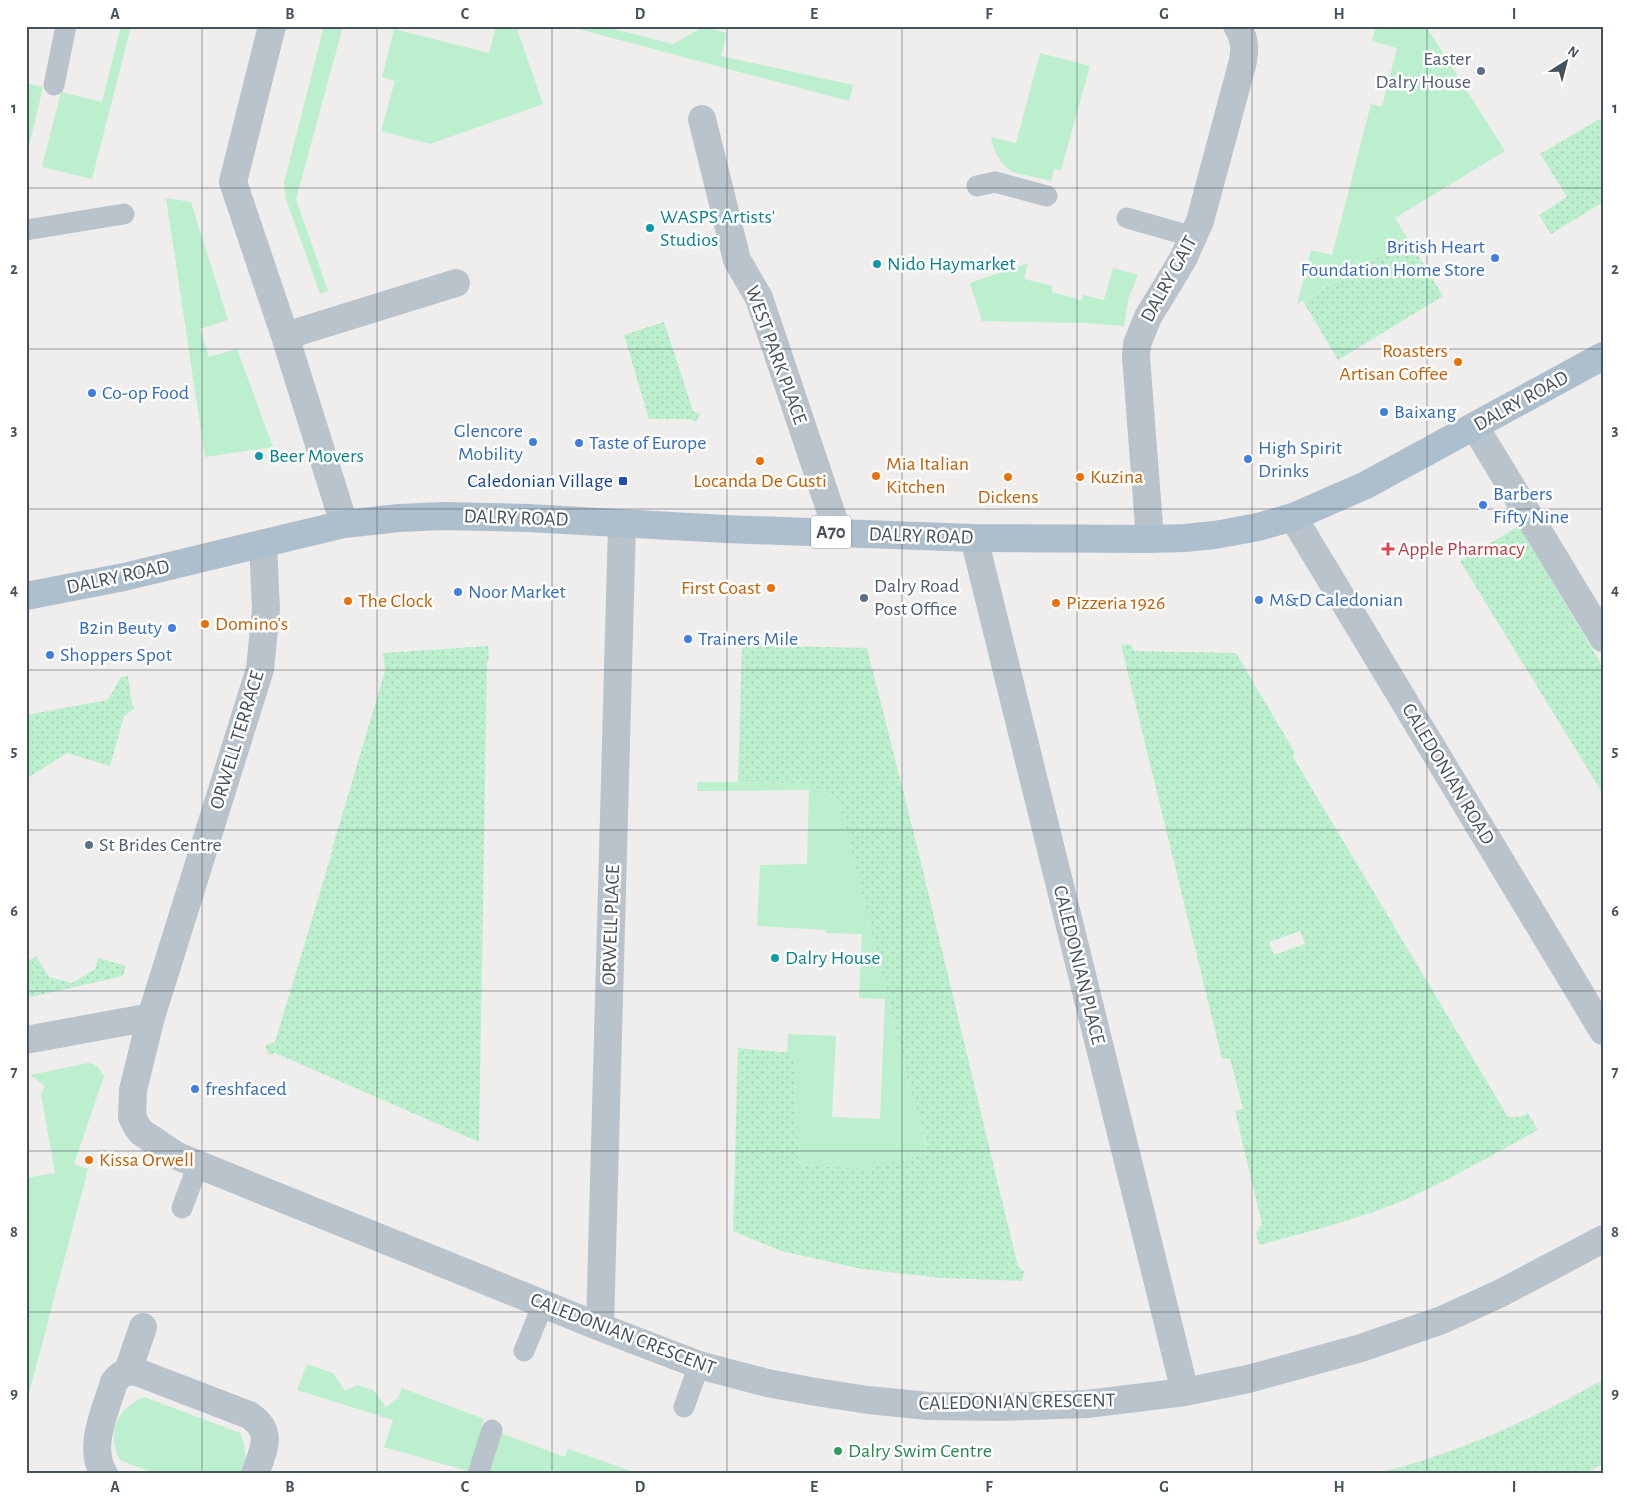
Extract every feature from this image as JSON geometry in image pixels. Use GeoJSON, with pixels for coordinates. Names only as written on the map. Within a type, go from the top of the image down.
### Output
{"type":"FeatureCollection","features":[{"type":"Feature","properties":{"kind":"main road","name":"DALRY ROAD"},"geometry":{"type":"LineString","coordinates":[[26,596],[124,578],[344,524],[398,518],[443,516],[528,518],[726,529],[974,538],[1150,539],[1214,535],[1252,528],[1293,517],[1366,486],[1602,358]]}},
{"type":"Feature","properties":{"kind":"street"},"geometry":{"type":"LineString","coordinates":[[272,26],[233,182],[285,336],[344,524]]}},
{"type":"Feature","properties":{"kind":"street","name":"DALRY GAIT"},"geometry":{"type":"LineString","coordinates":[[1150,539],[1136,357],[1137,344],[1148,317],[1183,259],[1200,221],[1243,61],[1244,40],[1237,26]]}},
{"type":"Feature","properties":{"kind":"street","name":"WEST PARK PLACE"},"geometry":{"type":"LineString","coordinates":[[702,119],[737,260],[759,298],[838,532]]}},
{"type":"Feature","properties":{"kind":"street"},"geometry":{"type":"LineString","coordinates":[[285,336],[456,283]]}},
{"type":"Feature","properties":{"kind":"street"},"geometry":{"type":"LineString","coordinates":[[1474,427],[1603,638]]}},
{"type":"Feature","properties":{"kind":"street","name":"CALEDONIAN ROAD"},"geometry":{"type":"LineString","coordinates":[[1293,517],[1603,1032]]}},
{"type":"Feature","properties":{"kind":"street","name":"ORWELL PLACE"},"geometry":{"type":"LineString","coordinates":[[600,1327],[622,524]]}},
{"type":"Feature","properties":{"kind":"street","name":"CALEDONIAN PLACE"},"geometry":{"type":"LineString","coordinates":[[974,538],[1185,1392]]}},
{"type":"Feature","properties":{"kind":"street","name":"ORWELL TERRACE"},"geometry":{"type":"LineString","coordinates":[[132,1117],[133,1090],[152,1018],[260,669],[266,609],[263,544]]}},
{"type":"Feature","properties":{"kind":"street"},"geometry":{"type":"LineString","coordinates":[[26,1040],[152,1018]]}},
{"type":"Feature","properties":{"kind":"street","name":"CALEDONIAN CRESCENT"},"geometry":{"type":"LineString","coordinates":[[132,1117],[141,1132],[177,1156],[600,1327],[699,1365],[767,1383],[816,1392],[928,1406],[1066,1405],[1144,1398],[1248,1379],[1361,1348],[1457,1314],[1603,1239]]}},
{"type":"Feature","properties":{"kind":"street"},"geometry":{"type":"LineString","coordinates":[[128,1371],[143,1327]]}},
{"type":"Feature","properties":{"kind":"street"},"geometry":{"type":"LineString","coordinates":[[104,1474],[97,1459],[97,1440],[114,1382],[120,1374],[128,1371],[137,1372],[249,1415],[257,1420],[263,1428],[266,1437],[255,1474]]}},
{"type":"Feature","properties":{"kind":"lane"},"geometry":{"type":"LineString","coordinates":[[54,85],[66,26]]}},
{"type":"Feature","properties":{"kind":"lane"},"geometry":{"type":"LineString","coordinates":[[977,186],[995,182],[1047,196]]}},
{"type":"Feature","properties":{"kind":"lane"},"geometry":{"type":"LineString","coordinates":[[26,230],[124,214]]}},
{"type":"Feature","properties":{"kind":"lane"},"geometry":{"type":"LineString","coordinates":[[1127,218],[1194,237]]}},
{"type":"Feature","properties":{"kind":"lane"},"geometry":{"type":"LineString","coordinates":[[182,1208],[198,1165]]}},
{"type":"Feature","properties":{"kind":"lane"},"geometry":{"type":"LineString","coordinates":[[524,1351],[543,1304]]}},
{"type":"Feature","properties":{"kind":"lane"},"geometry":{"type":"LineString","coordinates":[[684,1407],[699,1365]]}},
{"type":"Feature","properties":{"kind":"lane"},"geometry":{"type":"LineString","coordinates":[[478,1474],[492,1430]]}},
{"type":"Feature","properties":{"kind":"green space"},"geometry":{"type":"Polygon","coordinates":[[[121,26],[131,26],[92,179],[42,167],[61,92],[102,102],[121,26]]]}},
{"type":"Feature","properties":{"kind":"green space"},"geometry":{"type":"Polygon","coordinates":[[[324,26],[343,26],[296,199],[328,291],[320,294],[286,199],[284,183],[324,26]]]}},
{"type":"Feature","properties":{"kind":"green space"},"geometry":{"type":"Polygon","coordinates":[[[496,26],[516,26],[543,104],[430,144],[381,131],[395,81],[382,77],[394,29],[489,53],[496,26]]]}},
{"type":"Feature","properties":{"kind":"green space"},"geometry":{"type":"Polygon","coordinates":[[[567,26],[603,26],[673,44],[703,27],[727,33],[721,56],[853,85],[849,101],[567,26]]]}},
{"type":"Feature","properties":{"kind":"green space"},"geometry":{"type":"Polygon","coordinates":[[[1382,26],[1426,26],[1505,151],[1395,218],[1408,239],[1297,304],[1311,250],[1332,255],[1371,104],[1382,107],[1397,48],[1372,41],[1375,28],[1380,30],[1382,26]]]}},
{"type":"Feature","properties":{"kind":"green space"},"geometry":{"type":"Polygon","coordinates":[[[1040,53],[1090,66],[1061,170],[1054,169],[1051,181],[1013,172],[1008,169],[998,157],[991,137],[1016,143],[1040,53]]]}},
{"type":"Feature","properties":{"kind":"green space"},"geometry":{"type":"Polygon","coordinates":[[[26,83],[43,87],[26,159],[26,83]]]}},
{"type":"Feature","properties":{"kind":"green space"},"geometry":{"type":"Polygon","coordinates":[[[1603,117],[1603,202],[1551,234],[1539,215],[1567,197],[1540,154],[1603,117]]]}},
{"type":"Feature","properties":{"kind":"green space"},"geometry":{"type":"Polygon","coordinates":[[[166,198],[191,202],[228,320],[200,329],[209,357],[237,349],[273,447],[205,457],[166,198]]]}},
{"type":"Feature","properties":{"kind":"green space"},"geometry":{"type":"Polygon","coordinates":[[[1408,239],[1443,296],[1338,360],[1303,301],[1408,239]]]}},
{"type":"Feature","properties":{"kind":"green space"},"geometry":{"type":"Polygon","coordinates":[[[1028,263],[1024,279],[1053,286],[1052,292],[1081,300],[1083,295],[1104,300],[1113,268],[1138,275],[1128,300],[1124,326],[1085,323],[982,321],[970,283],[1028,263]]]}},
{"type":"Feature","properties":{"kind":"green space"},"geometry":{"type":"Polygon","coordinates":[[[664,322],[693,411],[700,414],[696,422],[690,419],[649,419],[624,335],[664,322]]]}},
{"type":"Feature","properties":{"kind":"green space"},"geometry":{"type":"Polygon","coordinates":[[[1519,526],[1603,667],[1603,794],[1460,561],[1519,526]]]}},
{"type":"Feature","properties":{"kind":"green space"},"geometry":{"type":"Polygon","coordinates":[[[1131,644],[1133,650],[1137,651],[1236,653],[1294,751],[1293,757],[1508,1117],[1520,1117],[1528,1113],[1538,1130],[1454,1176],[1402,1201],[1349,1220],[1259,1245],[1256,1233],[1262,1224],[1235,1111],[1243,1109],[1230,1058],[1222,1059],[1121,645],[1131,644]],[[1300,931],[1269,942],[1274,955],[1305,944],[1300,931]]]}},
{"type":"Feature","properties":{"kind":"green space"},"geometry":{"type":"Polygon","coordinates":[[[742,645],[867,648],[916,842],[1018,1267],[1024,1271],[1022,1281],[942,1278],[862,1269],[781,1251],[733,1231],[738,1048],[794,1053],[799,1165],[871,1169],[928,1152],[906,1074],[839,799],[805,783],[738,782],[742,645]]]}},
{"type":"Feature","properties":{"kind":"green space"},"geometry":{"type":"Polygon","coordinates":[[[488,646],[479,1142],[275,1053],[269,1055],[265,1045],[275,1042],[385,671],[383,653],[488,646]]]}},
{"type":"Feature","properties":{"kind":"green space"},"geometry":{"type":"Polygon","coordinates":[[[128,676],[132,704],[135,708],[124,716],[110,766],[67,753],[29,777],[26,785],[26,715],[108,700],[121,677],[128,676]]]}},
{"type":"Feature","properties":{"kind":"green space"},"geometry":{"type":"Polygon","coordinates":[[[697,782],[805,783],[839,799],[906,1074],[928,1153],[871,1169],[799,1165],[794,1054],[787,1053],[788,1034],[836,1036],[832,1117],[880,1119],[885,999],[859,998],[862,934],[826,933],[826,930],[757,926],[760,865],[807,864],[809,790],[697,791],[697,782]]]}},
{"type":"Feature","properties":{"kind":"green space"},"geometry":{"type":"Polygon","coordinates":[[[36,956],[49,977],[72,983],[95,969],[98,958],[126,966],[123,976],[26,998],[26,959],[29,960],[36,956]]]}},
{"type":"Feature","properties":{"kind":"green space"},"geometry":{"type":"Polygon","coordinates":[[[88,1063],[98,1067],[104,1076],[74,1164],[88,1169],[26,1405],[26,1178],[55,1173],[41,1094],[45,1086],[30,1075],[88,1063]]]}},
{"type":"Feature","properties":{"kind":"green space"},"geometry":{"type":"Polygon","coordinates":[[[307,1364],[333,1373],[345,1391],[357,1385],[373,1390],[386,1407],[398,1398],[402,1388],[484,1419],[482,1426],[565,1457],[568,1449],[640,1474],[478,1474],[384,1447],[393,1420],[297,1390],[307,1364]]]}},
{"type":"Feature","properties":{"kind":"green space"},"geometry":{"type":"Polygon","coordinates":[[[1603,1380],[1603,1464],[1584,1474],[1374,1474],[1433,1457],[1492,1435],[1548,1409],[1603,1380]]]}},
{"type":"Feature","properties":{"kind":"green space"},"geometry":{"type":"Polygon","coordinates":[[[144,1397],[240,1433],[245,1453],[245,1464],[241,1474],[156,1474],[120,1460],[114,1441],[116,1423],[126,1408],[144,1397]]]}},
{"type":"Feature","properties":{"kind":"place","name":"Easter Dalry House"},"geometry":{"type":"Point","coordinates":[1481,71]}},
{"type":"Feature","properties":{"kind":"place","name":"WASPS Artists' Studios"},"geometry":{"type":"Point","coordinates":[650,228]}},
{"type":"Feature","properties":{"kind":"place","name":"British Heart Foundation Home Store"},"geometry":{"type":"Point","coordinates":[1495,258]}},
{"type":"Feature","properties":{"kind":"place","name":"Nido Haymarket"},"geometry":{"type":"Point","coordinates":[877,264]}},
{"type":"Feature","properties":{"kind":"place","name":"Roasters Artisan Coffee"},"geometry":{"type":"Point","coordinates":[1458,362]}},
{"type":"Feature","properties":{"kind":"place","name":"Co-op Food"},"geometry":{"type":"Point","coordinates":[92,393]}},
{"type":"Feature","properties":{"kind":"place","name":"Baixang"},"geometry":{"type":"Point","coordinates":[1384,412]}},
{"type":"Feature","properties":{"kind":"place","name":"Glencore Mobility"},"geometry":{"type":"Point","coordinates":[533,442]}},
{"type":"Feature","properties":{"kind":"place","name":"Taste of Europe"},"geometry":{"type":"Point","coordinates":[579,443]}},
{"type":"Feature","properties":{"kind":"place","name":"Beer Movers"},"geometry":{"type":"Point","coordinates":[259,456]}},
{"type":"Feature","properties":{"kind":"place","name":"High Spirit Drinks"},"geometry":{"type":"Point","coordinates":[1248,459]}},
{"type":"Feature","properties":{"kind":"place","name":"Locanda De Gusti"},"geometry":{"type":"Point","coordinates":[760,461]}},
{"type":"Feature","properties":{"kind":"place","name":"Mia Italian Kitchen"},"geometry":{"type":"Point","coordinates":[876,476]}},
{"type":"Feature","properties":{"kind":"place","name":"Dickens"},"geometry":{"type":"Point","coordinates":[1008,477]}},
{"type":"Feature","properties":{"kind":"place","name":"Kuzina"},"geometry":{"type":"Point","coordinates":[1080,477]}},
{"type":"Feature","properties":{"kind":"place","name":"Caledonian Village"},"geometry":{"type":"Point","coordinates":[623,481]}},
{"type":"Feature","properties":{"kind":"place","name":"Barbers Fifty Nine"},"geometry":{"type":"Point","coordinates":[1483,505]}},
{"type":"Feature","properties":{"kind":"place","name":"Apple Pharmacy"},"geometry":{"type":"Point","coordinates":[1388,549]}},
{"type":"Feature","properties":{"kind":"place","name":"First Coast"},"geometry":{"type":"Point","coordinates":[771,588]}},
{"type":"Feature","properties":{"kind":"place","name":"Noor Market"},"geometry":{"type":"Point","coordinates":[458,592]}},
{"type":"Feature","properties":{"kind":"place","name":"Dalry Road Post Office"},"geometry":{"type":"Point","coordinates":[864,598]}},
{"type":"Feature","properties":{"kind":"place","name":"M&D Caledonian"},"geometry":{"type":"Point","coordinates":[1259,600]}},
{"type":"Feature","properties":{"kind":"place","name":"The Clock"},"geometry":{"type":"Point","coordinates":[348,601]}},
{"type":"Feature","properties":{"kind":"place","name":"Pizzeria 1926"},"geometry":{"type":"Point","coordinates":[1056,603]}},
{"type":"Feature","properties":{"kind":"place","name":"Domino's"},"geometry":{"type":"Point","coordinates":[205,624]}},
{"type":"Feature","properties":{"kind":"place","name":"B2in Beuty"},"geometry":{"type":"Point","coordinates":[172,628]}},
{"type":"Feature","properties":{"kind":"place","name":"Trainers Mile"},"geometry":{"type":"Point","coordinates":[688,639]}},
{"type":"Feature","properties":{"kind":"place","name":"Shoppers Spot"},"geometry":{"type":"Point","coordinates":[50,655]}},
{"type":"Feature","properties":{"kind":"place","name":"St Brides Centre"},"geometry":{"type":"Point","coordinates":[89,845]}},
{"type":"Feature","properties":{"kind":"place","name":"Dalry House"},"geometry":{"type":"Point","coordinates":[775,958]}},
{"type":"Feature","properties":{"kind":"place","name":"freshfaced"},"geometry":{"type":"Point","coordinates":[195,1089]}},
{"type":"Feature","properties":{"kind":"place","name":"Kissa Orwell"},"geometry":{"type":"Point","coordinates":[89,1160]}},
{"type":"Feature","properties":{"kind":"place","name":"Dalry Swim Centre"},"geometry":{"type":"Point","coordinates":[838,1451]}}]}
